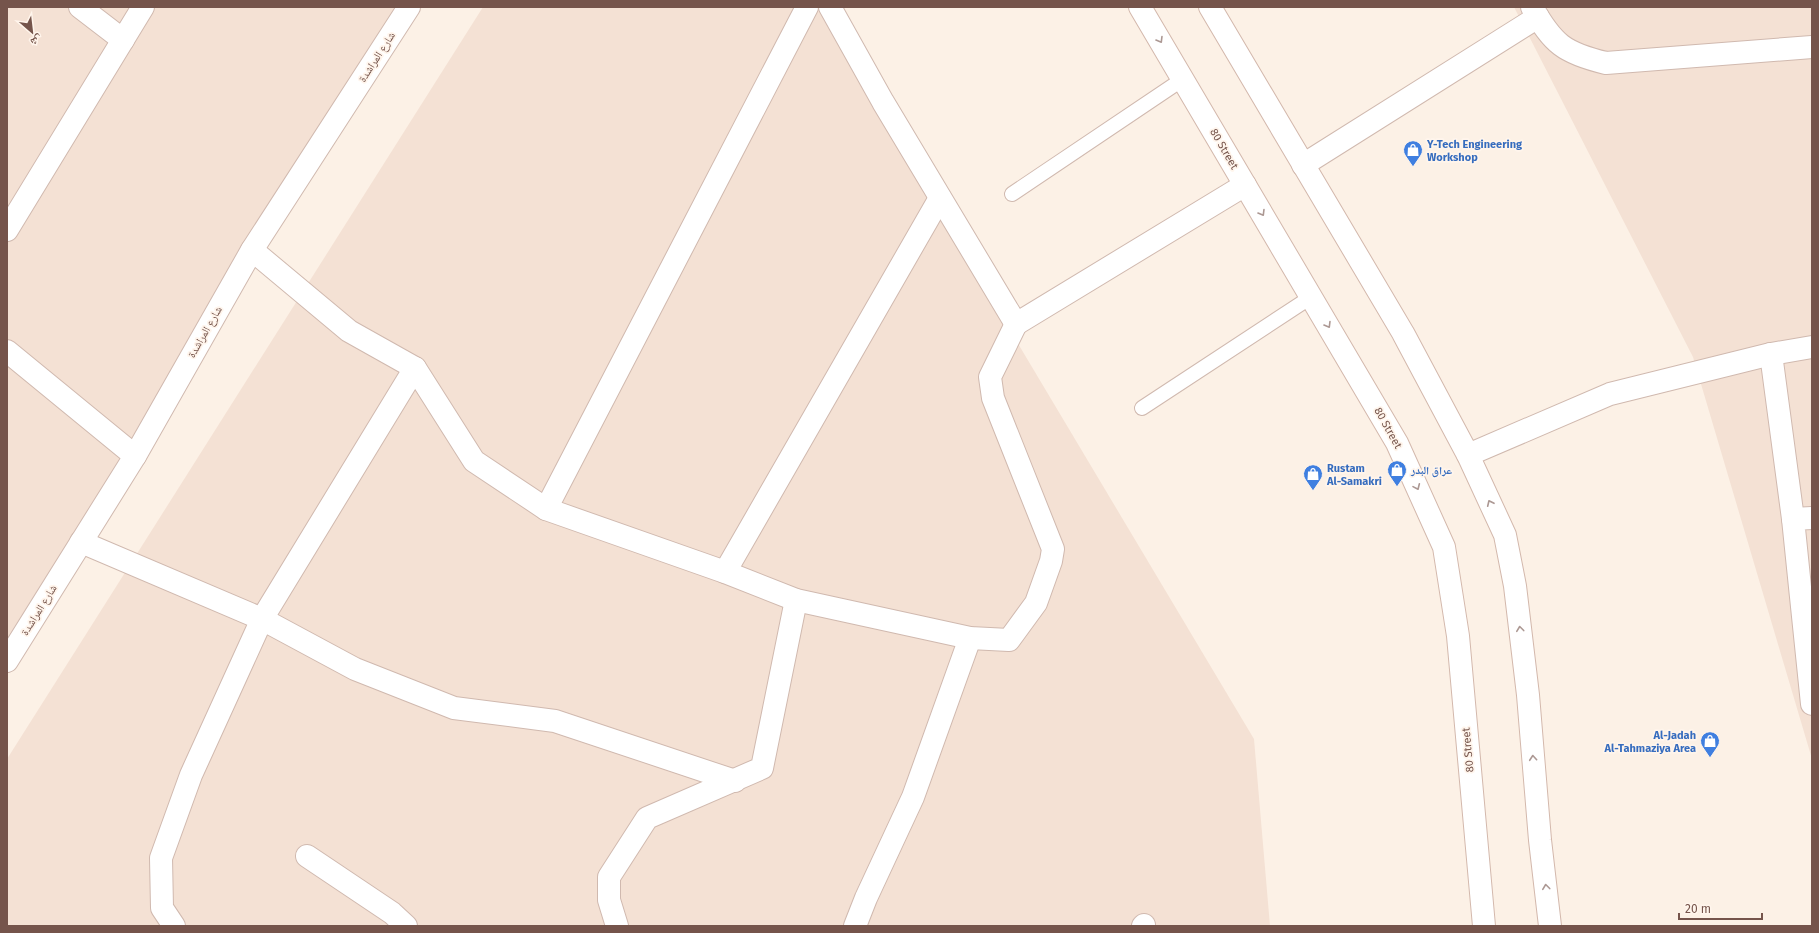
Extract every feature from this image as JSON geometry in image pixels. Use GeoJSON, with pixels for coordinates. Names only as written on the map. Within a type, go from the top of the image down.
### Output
{"type":"FeatureCollection","features":[{"type":"Feature","properties":{"kind":"street"},"geometry":{"type":"LineString","coordinates":[[80,7],[123,40]]}},
{"type":"Feature","properties":{"kind":"street"},"geometry":{"type":"LineString","coordinates":[[8,226],[143,7]]}},
{"type":"Feature","properties":{"kind":"street","name":"شارع المراشدة"},"geometry":{"type":"LineString","coordinates":[[7,661],[135,456],[252,250],[409,7]]}},
{"type":"Feature","properties":{"kind":"street"},"geometry":{"type":"LineString","coordinates":[[546,509],[807,7]]}},
{"type":"Feature","properties":{"kind":"street"},"geometry":{"type":"LineString","coordinates":[[830,7],[883,102],[1016,324]]}},
{"type":"Feature","properties":{"kind":"street","name":"80 Street"},"geometry":{"type":"LineString","coordinates":[[1140,7],[1397,443],[1444,547],[1458,636],[1484,926]]}},
{"type":"Feature","properties":{"kind":"street"},"geometry":{"type":"LineString","coordinates":[[1210,7],[1403,333],[1468,455],[1505,534],[1515,586],[1528,695],[1540,840],[1550,926]]}},
{"type":"Feature","properties":{"kind":"street"},"geometry":{"type":"LineString","coordinates":[[1304,165],[1535,12],[1557,43],[1580,57],[1606,63],[1812,46]]}},
{"type":"Feature","properties":{"kind":"street"},"geometry":{"type":"LineString","coordinates":[[252,250],[349,331],[415,368],[474,461],[546,509],[725,572],[796,600],[970,638],[1009,640],[1036,603],[1051,562],[1053,549],[993,398],[990,377],[1016,324],[1245,185]]}},
{"type":"Feature","properties":{"kind":"street"},"geometry":{"type":"LineString","coordinates":[[725,572],[940,198]]}},
{"type":"Feature","properties":{"kind":"street"},"geometry":{"type":"LineString","coordinates":[[1468,455],[1610,394],[1771,354],[1812,347]]}},
{"type":"Feature","properties":{"kind":"street"},"geometry":{"type":"LineString","coordinates":[[7,351],[135,456]]}},
{"type":"Feature","properties":{"kind":"street"},"geometry":{"type":"LineString","coordinates":[[1771,354],[1803,518],[1812,704]]}},
{"type":"Feature","properties":{"kind":"street"},"geometry":{"type":"LineString","coordinates":[[174,926],[162,908],[161,858],[191,775],[262,619],[415,368]]}},
{"type":"Feature","properties":{"kind":"street"},"geometry":{"type":"LineString","coordinates":[[81,542],[262,619],[355,669],[454,708],[555,721],[735,781]]}},
{"type":"Feature","properties":{"kind":"street"},"geometry":{"type":"LineString","coordinates":[[617,926],[609,900],[610,877],[647,818],[762,768],[796,600]]}},
{"type":"Feature","properties":{"kind":"street"},"geometry":{"type":"LineString","coordinates":[[855,926],[866,898],[913,797],[970,638]]}},
{"type":"Feature","properties":{"kind":"street"},"geometry":{"type":"LineString","coordinates":[[307,856],[392,913],[406,926]]}},
{"type":"Feature","properties":{"kind":"lane"},"geometry":{"type":"LineString","coordinates":[[1012,194],[1183,79]]}},
{"type":"Feature","properties":{"kind":"lane"},"geometry":{"type":"LineString","coordinates":[[1142,408],[1311,297]]}},
{"type":"Feature","properties":{"kind":"shaded area"},"geometry":{"type":"Polygon","coordinates":[[[7,7],[416,7],[7,638],[7,7]]]}},
{"type":"Feature","properties":{"kind":"shaded area"},"geometry":{"type":"Polygon","coordinates":[[[483,7],[817,7],[1254,739],[1270,926],[7,926],[7,759],[483,7]]]}},
{"type":"Feature","properties":{"kind":"shaded area"},"geometry":{"type":"Polygon","coordinates":[[[1514,7],[1812,7],[1812,759],[1693,357],[1514,7]]]}},
{"type":"Feature","properties":{"kind":"place","name":"Y-Tech Engineering Workshop"},"geometry":{"type":"Point","coordinates":[1413,167]}},
{"type":"Feature","properties":{"kind":"place","name":"عراق البدر"},"geometry":{"type":"Point","coordinates":[1397,487]}},
{"type":"Feature","properties":{"kind":"place","name":"Rustam Al-Samakri"},"geometry":{"type":"Point","coordinates":[1313,491]}},
{"type":"Feature","properties":{"kind":"place","name":"Al-Jadah Al-Tahmaziya Area"},"geometry":{"type":"Point","coordinates":[1710,758]}}]}
